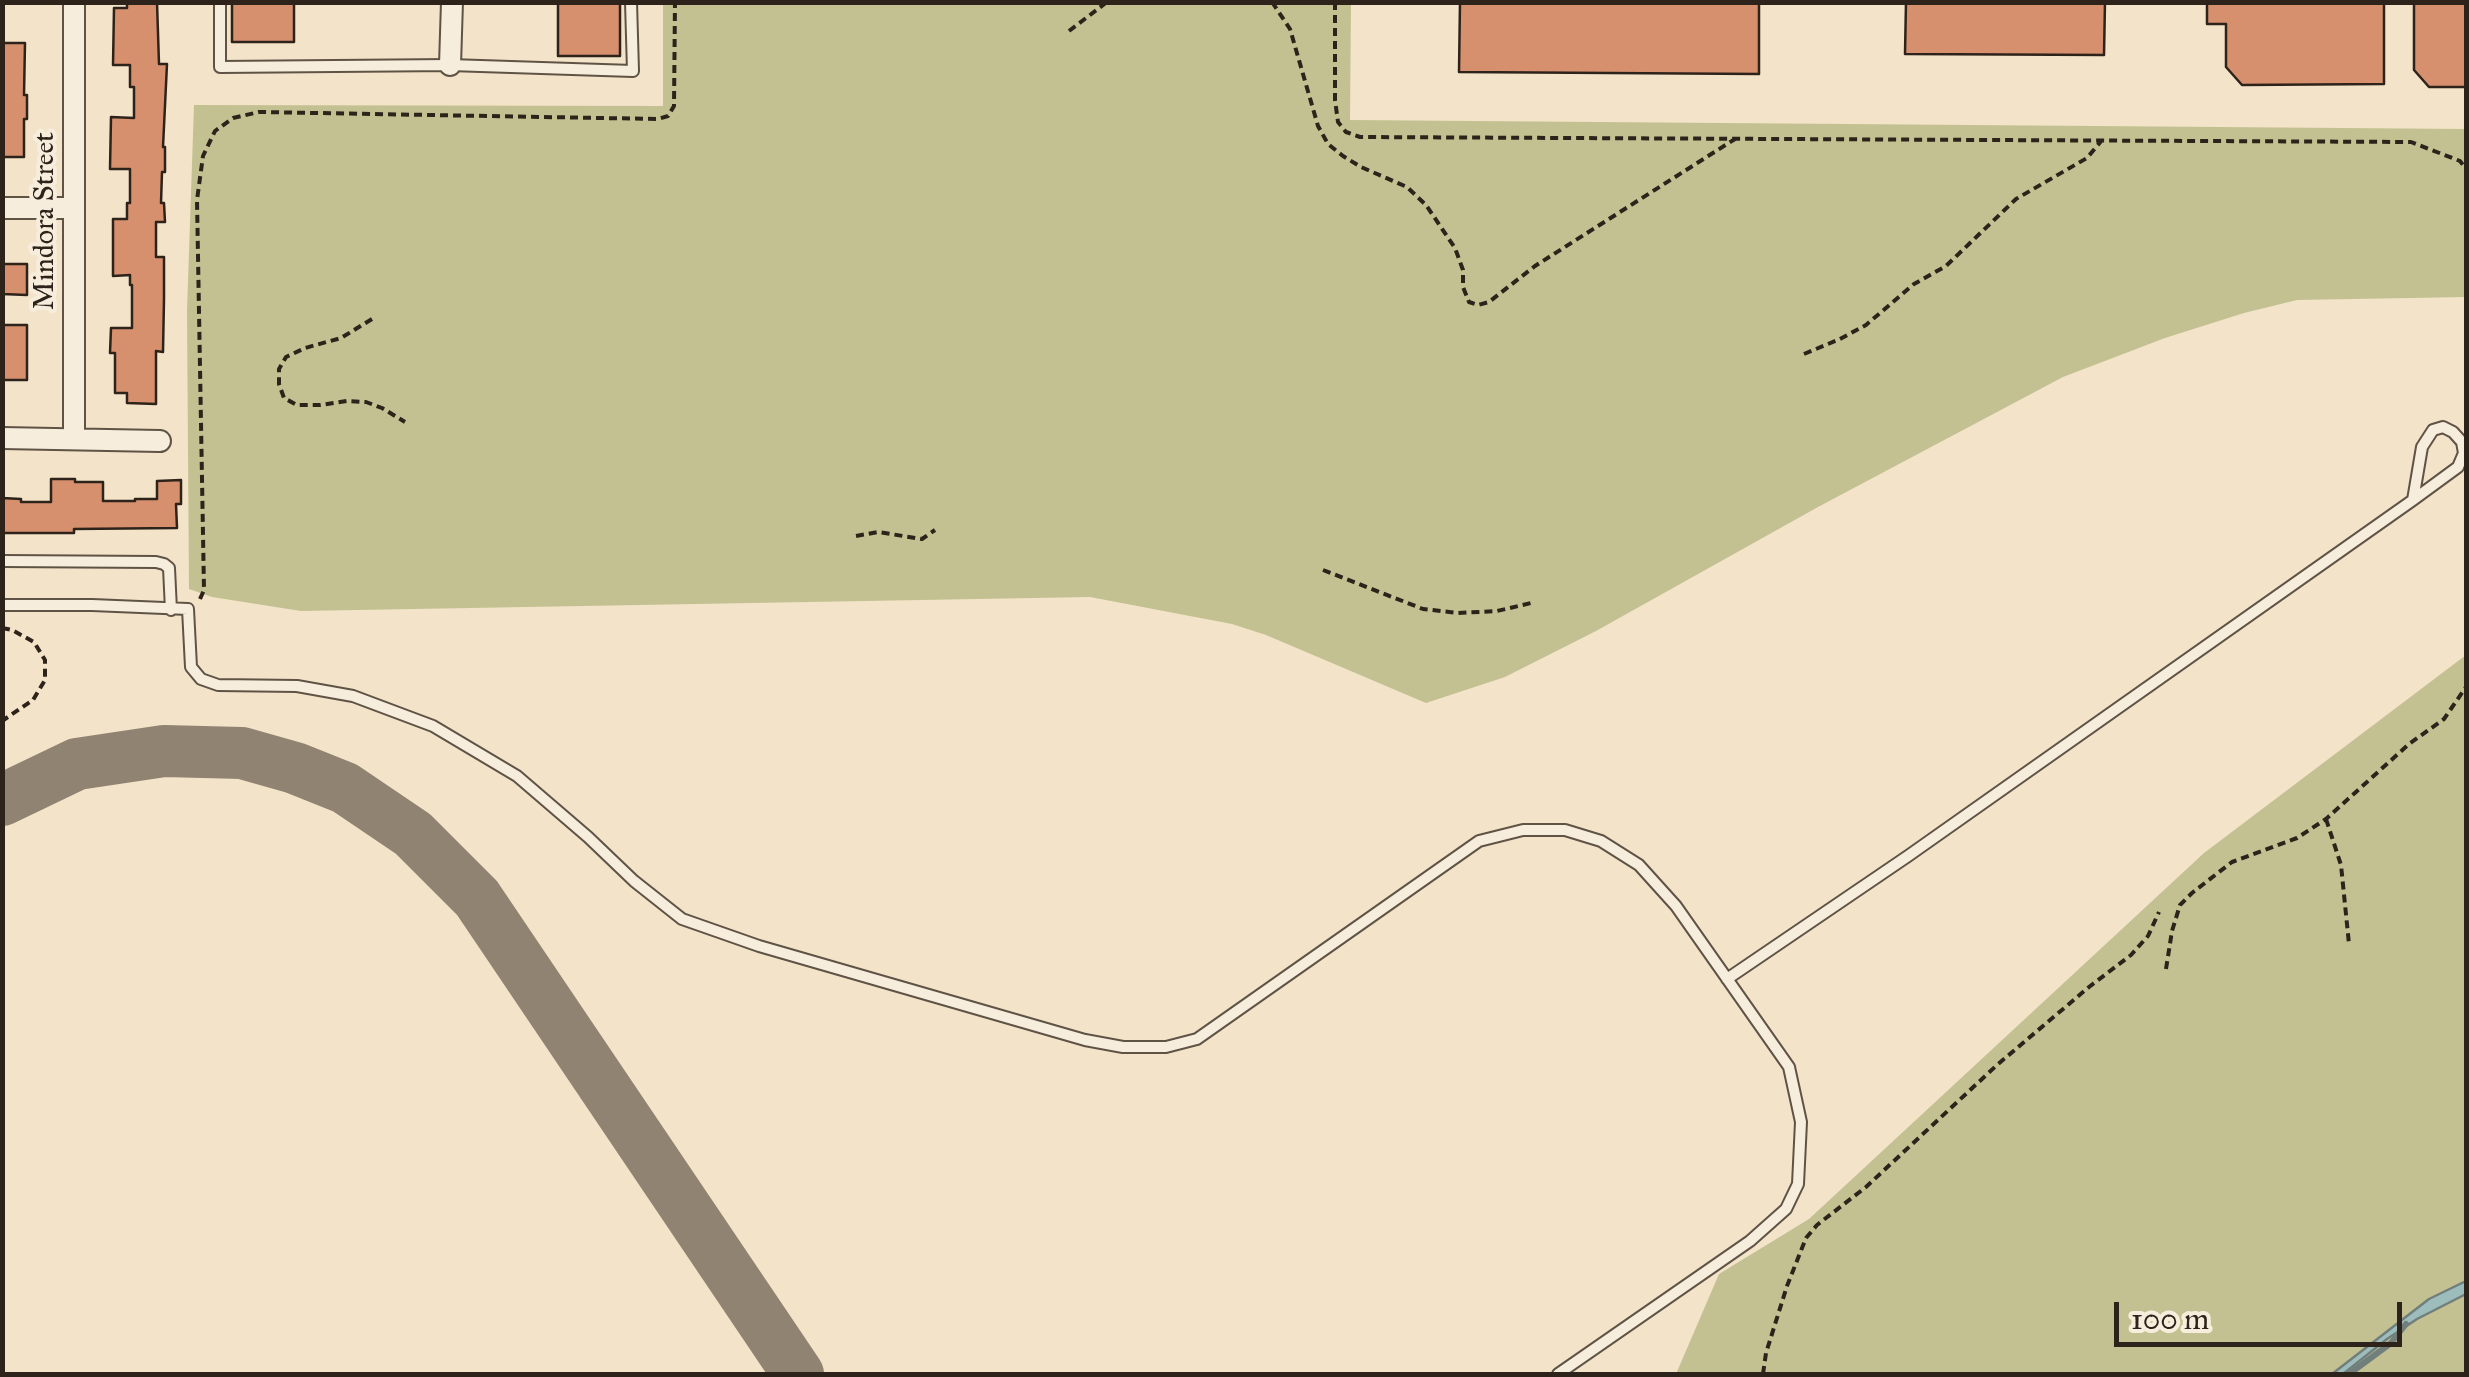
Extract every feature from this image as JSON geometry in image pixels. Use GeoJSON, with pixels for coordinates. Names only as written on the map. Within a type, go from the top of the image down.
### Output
{"type":"FeatureCollection","features":[{"type":"Feature","properties":{"kind":"street","name":"Mindora Street"},"geometry":{"type":"LineString","coordinates":[[74,2],[74,438]]}},
{"type":"Feature","properties":{"kind":"street"},"geometry":{"type":"LineString","coordinates":[[450,65],[452,2]]}},
{"type":"Feature","properties":{"kind":"street"},"geometry":{"type":"LineString","coordinates":[[2,208],[74,208]]}},
{"type":"Feature","properties":{"kind":"street"},"geometry":{"type":"LineString","coordinates":[[2,438],[160,441]]}},
{"type":"Feature","properties":{"kind":"lane"},"geometry":{"type":"LineString","coordinates":[[220,2],[220,67],[450,65],[632,71],[631,2]]}},
{"type":"Feature","properties":{"kind":"lane"},"geometry":{"type":"LineString","coordinates":[[1727,979],[1908,856],[2413,500],[2458,468],[2464,453],[2462,442],[2443,427],[2433,430],[2422,447],[2413,500]]}},
{"type":"Feature","properties":{"kind":"lane"},"geometry":{"type":"LineString","coordinates":[[2,561],[164,564],[169,568],[171,610]]}},
{"type":"Feature","properties":{"kind":"lane"},"geometry":{"type":"LineString","coordinates":[[2,605],[188,610],[190,667],[202,679],[218,685],[297,686],[353,696],[433,726],[517,776],[634,882],[682,918],[759,946],[1123,1048],[1166,1048],[1196,1039],[1479,841],[1523,830],[1565,830],[1601,841],[1639,865],[1676,906],[1789,1067],[1801,1122],[1798,1184],[1786,1209],[1750,1241],[1558,1374]]}},
{"type":"Feature","properties":{"kind":"path"},"geometry":{"type":"LineString","coordinates":[[188,610],[200,600],[204,590],[198,200],[203,156],[215,132],[233,118],[259,112],[658,119],[668,116],[674,106],[675,2]]}},
{"type":"Feature","properties":{"kind":"path"},"geometry":{"type":"LineString","coordinates":[[1069,31],[1107,2]]}},
{"type":"Feature","properties":{"kind":"path"},"geometry":{"type":"LineString","coordinates":[[1272,2],[1290,29],[1318,126],[1328,144],[1360,167],[1407,188],[1426,205],[1455,248],[1464,270],[1469,302],[1478,306],[1737,138]]}},
{"type":"Feature","properties":{"kind":"path"},"geometry":{"type":"LineString","coordinates":[[1335,2],[1338,122],[1346,132],[1360,138],[2411,142],[2460,161],[2466,168]]}},
{"type":"Feature","properties":{"kind":"path"},"geometry":{"type":"LineString","coordinates":[[1804,354],[1866,325],[1914,284],[1946,266],[2016,198],[2087,158],[2102,140]]}},
{"type":"Feature","properties":{"kind":"path"},"geometry":{"type":"LineString","coordinates":[[372,319],[341,338],[286,357],[279,369],[279,384],[284,398],[296,405],[366,402],[405,422]]}},
{"type":"Feature","properties":{"kind":"path"},"geometry":{"type":"LineString","coordinates":[[856,536],[878,532],[922,539],[935,530]]}},
{"type":"Feature","properties":{"kind":"path"},"geometry":{"type":"LineString","coordinates":[[1323,570],[1423,610],[1497,611],[1531,603]]}},
{"type":"Feature","properties":{"kind":"path"},"geometry":{"type":"LineString","coordinates":[[2,628],[34,642],[45,660],[45,680],[33,700],[2,722]]}},
{"type":"Feature","properties":{"kind":"path"},"geometry":{"type":"LineString","coordinates":[[2166,969],[2180,905],[2192,893],[2232,862],[2296,838],[2326,819],[2409,744],[2444,719],[2466,687]]}},
{"type":"Feature","properties":{"kind":"path"},"geometry":{"type":"LineString","coordinates":[[2326,819],[2341,865],[2349,944]]}},
{"type":"Feature","properties":{"kind":"path"},"geometry":{"type":"LineString","coordinates":[[1763,1374],[1787,1286],[1806,1238],[1817,1225],[1866,1187],[2063,1009],[2131,955],[2148,936],[2159,912]]}},
{"type":"Feature","properties":{"kind":"shaded area"},"geometry":{"type":"Polygon","coordinates":[[[663,3],[1351,3],[1350,120],[2466,129],[2466,297],[2297,300],[2165,338],[2063,377],[1596,631],[1505,677],[1426,703],[1232,624],[1090,597],[301,611],[212,597],[189,589],[187,311],[194,105],[663,106],[663,3]]]}},
{"type":"Feature","properties":{"kind":"shaded area"},"geometry":{"type":"Polygon","coordinates":[[[2466,655],[2466,1374],[1676,1374],[1719,1274],[1809,1219],[2204,853],[2466,655]]]}},
{"type":"Feature","properties":{"kind":"water"},"geometry":{"type":"Polygon","coordinates":[[[2466,1281],[2466,1294],[2417,1319],[2343,1374],[2332,1374],[2429,1299],[2466,1281]]]}},
{"type":"Feature","properties":{"kind":"building"},"geometry":{"type":"Polygon","coordinates":[[[127,2],[157,2],[159,64],[167,64],[161,203],[165,222],[156,222],[156,257],[164,257],[164,299],[163,352],[156,351],[156,404],[127,403],[127,393],[115,393],[115,353],[110,353],[111,328],[132,328],[130,275],[113,276],[113,219],[127,219],[130,169],[110,169],[111,117],[134,118],[130,65],[113,65],[114,8],[127,8],[127,2]]]}},
{"type":"Feature","properties":{"kind":"building"},"geometry":{"type":"Polygon","coordinates":[[[232,2],[294,2],[294,42],[232,42],[232,2]]]}},
{"type":"Feature","properties":{"kind":"building"},"geometry":{"type":"Polygon","coordinates":[[[558,2],[620,2],[620,56],[558,56],[558,2]]]}},
{"type":"Feature","properties":{"kind":"building"},"geometry":{"type":"Polygon","coordinates":[[[1460,2],[1759,2],[1759,74],[1459,72],[1460,2]]]}},
{"type":"Feature","properties":{"kind":"building"},"geometry":{"type":"Polygon","coordinates":[[[1906,2],[2105,2],[2104,55],[1905,54],[1906,2]]]}},
{"type":"Feature","properties":{"kind":"building"},"geometry":{"type":"Polygon","coordinates":[[[2207,2],[2384,2],[2384,84],[2242,85],[2226,67],[2226,24],[2207,24],[2207,2]]]}},
{"type":"Feature","properties":{"kind":"building"},"geometry":{"type":"Polygon","coordinates":[[[2414,2],[2466,2],[2466,87],[2429,87],[2414,70],[2414,2]]]}},
{"type":"Feature","properties":{"kind":"building"},"geometry":{"type":"Polygon","coordinates":[[[2,43],[25,43],[24,157],[2,157],[2,43]]]}},
{"type":"Feature","properties":{"kind":"building"},"geometry":{"type":"Polygon","coordinates":[[[2,264],[27,264],[27,295],[2,294],[2,264]]]}},
{"type":"Feature","properties":{"kind":"building"},"geometry":{"type":"Polygon","coordinates":[[[2,325],[27,325],[27,380],[2,380],[2,325]]]}},
{"type":"Feature","properties":{"kind":"building"},"geometry":{"type":"Polygon","coordinates":[[[51,479],[103,482],[103,501],[157,499],[157,481],[181,480],[177,528],[2,533],[2,498],[51,502],[51,479]]]}},
{"type":"Feature","properties":{"kind":"waterway"},"geometry":{"type":"LineString","coordinates":[[2349,1374],[2391,1343],[2406,1324]]}},
{"type":"Feature","properties":{"kind":"taxiway"},"geometry":{"type":"LineString","coordinates":[[2,800],[77,764],[164,751],[242,753],[345,788],[413,834],[477,898],[798,1374]]}}]}
